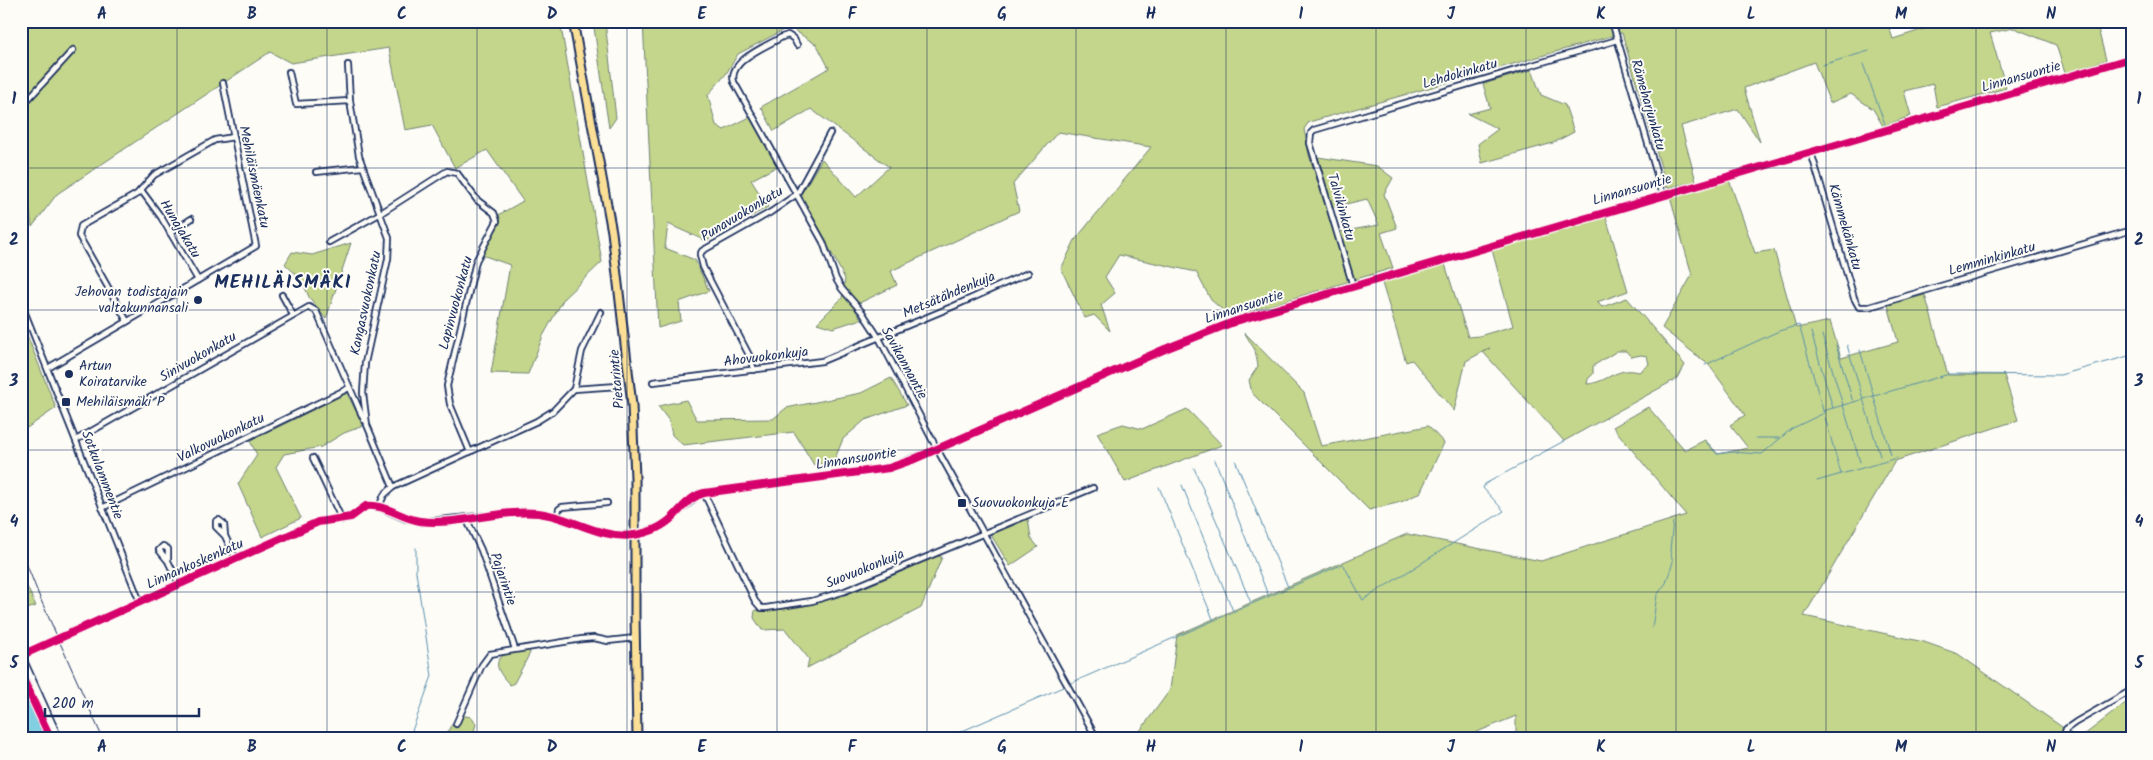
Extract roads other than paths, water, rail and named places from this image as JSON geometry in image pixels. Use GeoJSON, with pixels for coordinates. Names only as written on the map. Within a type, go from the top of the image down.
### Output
{"type":"FeatureCollection","features":[{"type":"Feature","properties":{"kind":"main road","name":"Pietarintie"},"geometry":{"type":"LineString","coordinates":[[573,21],[608,209],[621,298],[634,432],[637,739]]}},
{"type":"Feature","properties":{"kind":"street","name":"Rämeharjunkatu"},"geometry":{"type":"LineString","coordinates":[[1612,21],[1663,194]]}},
{"type":"Feature","properties":{"kind":"street","name":"Savikannantie"},"geometry":{"type":"LineString","coordinates":[[797,45],[794,39],[788,35],[782,37],[737,63],[732,76],[828,252],[836,279],[847,296],[862,312],[879,338],[937,449],[1097,739]]}},
{"type":"Feature","properties":{"kind":"street","name":"Lehdokinkatu"},"geometry":{"type":"LineString","coordinates":[[1311,133],[1318,128],[1618,40]]}},
{"type":"Feature","properties":{"kind":"street"},"geometry":{"type":"LineString","coordinates":[[21,107],[73,50]]}},
{"type":"Feature","properties":{"kind":"street","name":"Linnansuontie"},"geometry":{"type":"LineString","coordinates":[[379,506],[406,518],[423,522],[524,512],[557,516],[600,532],[614,535],[636,535],[662,526],[691,499],[704,493],[889,468],[937,449],[1187,339],[1236,321],[1663,194],[2132,58]]}},
{"type":"Feature","properties":{"kind":"street","name":"Kangasvuokonkatu"},"geometry":{"type":"LineString","coordinates":[[348,65],[350,101],[359,156],[390,238],[388,259],[362,379],[367,426],[393,487]]}},
{"type":"Feature","properties":{"kind":"street"},"geometry":{"type":"LineString","coordinates":[[288,72],[296,104],[350,101]]}},
{"type":"Feature","properties":{"kind":"street","name":"Mehiläismäenkatu"},"geometry":{"type":"LineString","coordinates":[[48,368],[256,246],[223,83]]}},
{"type":"Feature","properties":{"kind":"street"},"geometry":{"type":"LineString","coordinates":[[797,194],[830,133]]}},
{"type":"Feature","properties":{"kind":"street","name":"Talvikinkatu"},"geometry":{"type":"LineString","coordinates":[[1311,133],[1310,143],[1352,286]]}},
{"type":"Feature","properties":{"kind":"street"},"geometry":{"type":"LineString","coordinates":[[127,321],[79,236],[79,230],[85,223],[141,190],[154,175],[187,155],[215,140],[234,137]]}},
{"type":"Feature","properties":{"kind":"street","name":"Kämmekänkatu"},"geometry":{"type":"LineString","coordinates":[[1811,152],[1854,298],[1859,307]]}},
{"type":"Feature","properties":{"kind":"street"},"geometry":{"type":"LineString","coordinates":[[316,172],[362,167]]}},
{"type":"Feature","properties":{"kind":"street","name":"Lapinvuokonkatu"},"geometry":{"type":"LineString","coordinates":[[381,213],[447,171],[453,171],[457,173],[477,200],[490,209],[496,217],[494,229],[476,262],[447,386],[450,404],[470,452]]}},
{"type":"Feature","properties":{"kind":"street","name":"Hunajakatu"},"geometry":{"type":"LineString","coordinates":[[141,190],[150,200],[198,280]]}},
{"type":"Feature","properties":{"kind":"street","name":"Punavuokonkatu"},"geometry":{"type":"LineString","coordinates":[[754,370],[749,355],[700,262],[700,255],[702,251],[771,212],[797,194]]}},
{"type":"Feature","properties":{"kind":"street"},"geometry":{"type":"LineString","coordinates":[[329,242],[381,213]]}},
{"type":"Feature","properties":{"kind":"street"},"geometry":{"type":"LineString","coordinates":[[170,233],[191,219]]}},
{"type":"Feature","properties":{"kind":"street","name":"Lemminkinkatu"},"geometry":{"type":"LineString","coordinates":[[1859,307],[1869,307],[2132,230]]}},
{"type":"Feature","properties":{"kind":"street","name":"Metsätähdenkuja"},"geometry":{"type":"LineString","coordinates":[[879,338],[1028,273]]}},
{"type":"Feature","properties":{"kind":"street"},"geometry":{"type":"LineString","coordinates":[[282,295],[293,315]]}},
{"type":"Feature","properties":{"kind":"street","name":"Sotkulammentie"},"geometry":{"type":"LineString","coordinates":[[21,299],[140,602]]}},
{"type":"Feature","properties":{"kind":"street","name":"Sinivuokonkatu"},"geometry":{"type":"LineString","coordinates":[[76,440],[305,308],[313,308],[316,311],[349,388]]}},
{"type":"Feature","properties":{"kind":"street"},"geometry":{"type":"LineString","coordinates":[[379,506],[384,495],[393,487],[546,416],[562,403],[574,389],[582,351],[601,312]]}},
{"type":"Feature","properties":{"kind":"street","name":"Ahovuokonkuja"},"geometry":{"type":"LineString","coordinates":[[653,382],[822,361],[879,338]]}},
{"type":"Feature","properties":{"kind":"street"},"geometry":{"type":"LineString","coordinates":[[574,389],[618,386]]}},
{"type":"Feature","properties":{"kind":"street"},"geometry":{"type":"LineString","coordinates":[[349,388],[367,426]]}},
{"type":"Feature","properties":{"kind":"street","name":"Valkovuokonkatu"},"geometry":{"type":"LineString","coordinates":[[102,508],[349,388]]}},
{"type":"Feature","properties":{"kind":"street"},"geometry":{"type":"LineString","coordinates":[[313,458],[342,520]]}},
{"type":"Feature","properties":{"kind":"street","name":"Suovuokonkuja"},"geometry":{"type":"LineString","coordinates":[[704,493],[751,593],[757,605],[761,608],[800,604],[822,599],[1093,488]]}},
{"type":"Feature","properties":{"kind":"street"},"geometry":{"type":"LineString","coordinates":[[557,516],[559,509],[562,507],[607,503]]}},
{"type":"Feature","properties":{"kind":"street","name":"Linnankoskenkatu"},"geometry":{"type":"LineString","coordinates":[[21,655],[318,522],[333,519],[342,520],[366,506],[379,506]]}},
{"type":"Feature","properties":{"kind":"street","name":"Pajarintie"},"geometry":{"type":"LineString","coordinates":[[466,518],[479,543],[515,649]]}},
{"type":"Feature","properties":{"kind":"street"},"geometry":{"type":"LineString","coordinates":[[225,536],[236,559]]}},
{"type":"Feature","properties":{"kind":"street"},"geometry":{"type":"LineString","coordinates":[[168,561],[179,584]]}},
{"type":"Feature","properties":{"kind":"street"},"geometry":{"type":"LineString","coordinates":[[456,724],[487,657],[496,652],[589,639],[635,638]]}},
{"type":"Feature","properties":{"kind":"street"},"geometry":{"type":"LineString","coordinates":[[21,655],[58,739]]}},
{"type":"Feature","properties":{"kind":"street"},"geometry":{"type":"LineString","coordinates":[[2063,739],[2066,729],[2132,690]]}},
{"type":"Feature","properties":{"kind":"water"},"geometry":{"type":"Polygon","coordinates":[[[21,698],[28,702],[45,739],[21,739],[21,698]]]}},
{"type":"Feature","properties":{"kind":"waterway"},"geometry":{"type":"LineString","coordinates":[[2129,21],[2132,32]]}},
{"type":"Feature","properties":{"kind":"waterway"},"geometry":{"type":"LineString","coordinates":[[1822,65],[1869,51]]}},
{"type":"Feature","properties":{"kind":"waterway"},"geometry":{"type":"LineString","coordinates":[[1863,64],[1886,127]]}},
{"type":"Feature","properties":{"kind":"waterway"},"geometry":{"type":"LineString","coordinates":[[1705,365],[1779,331],[1799,325],[1841,474]]}},
{"type":"Feature","properties":{"kind":"waterway"},"geometry":{"type":"LineString","coordinates":[[1811,332],[1833,408]]}},
{"type":"Feature","properties":{"kind":"waterway"},"geometry":{"type":"LineString","coordinates":[[1822,335],[1860,462]]}},
{"type":"Feature","properties":{"kind":"waterway"},"geometry":{"type":"LineString","coordinates":[[1836,345],[1853,402]]}},
{"type":"Feature","properties":{"kind":"waterway"},"geometry":{"type":"LineString","coordinates":[[1847,345],[1880,456]]}},
{"type":"Feature","properties":{"kind":"waterway"},"geometry":{"type":"LineString","coordinates":[[1860,350],[1891,455]]}},
{"type":"Feature","properties":{"kind":"waterway"},"geometry":{"type":"LineString","coordinates":[[1823,411],[1949,374],[2060,375],[2132,355]]}},
{"type":"Feature","properties":{"kind":"waterway"},"geometry":{"type":"LineString","coordinates":[[1706,442],[1717,454],[1732,452],[1762,454],[1791,429],[1822,414]]}},
{"type":"Feature","properties":{"kind":"waterway"},"geometry":{"type":"LineString","coordinates":[[1756,438],[1780,438]]}},
{"type":"Feature","properties":{"kind":"waterway"},"geometry":{"type":"LineString","coordinates":[[1071,683],[1343,564],[1363,600],[1504,511],[1483,488],[1485,484],[1564,441]]}},
{"type":"Feature","properties":{"kind":"waterway"},"geometry":{"type":"LineString","coordinates":[[1817,481],[1897,458]]}},
{"type":"Feature","properties":{"kind":"waterway"},"geometry":{"type":"LineString","coordinates":[[1215,460],[1268,595]]}},
{"type":"Feature","properties":{"kind":"waterway"},"geometry":{"type":"LineString","coordinates":[[1235,460],[1288,587]]}},
{"type":"Feature","properties":{"kind":"waterway"},"geometry":{"type":"LineString","coordinates":[[1194,468],[1251,603]]}},
{"type":"Feature","properties":{"kind":"waterway"},"geometry":{"type":"LineString","coordinates":[[2132,478],[2127,488],[2132,521]]}},
{"type":"Feature","properties":{"kind":"waterway"},"geometry":{"type":"LineString","coordinates":[[1182,485],[1233,611]]}},
{"type":"Feature","properties":{"kind":"waterway"},"geometry":{"type":"LineString","coordinates":[[1159,487],[1213,619]]}},
{"type":"Feature","properties":{"kind":"waterway"},"geometry":{"type":"LineString","coordinates":[[1652,628],[1657,595],[1666,583],[1673,562],[1670,550],[1673,522]]}},
{"type":"Feature","properties":{"kind":"waterway"},"geometry":{"type":"LineString","coordinates":[[409,739],[432,676],[416,572],[416,548]]}},
{"type":"Feature","properties":{"kind":"waterway"},"geometry":{"type":"LineString","coordinates":[[944,739],[1063,687]]}},
{"type":"Feature","properties":{"kind":"waterway"},"geometry":{"type":"LineString","coordinates":[[2085,734],[2090,739]]}},
{"type":"Feature","properties":{"kind":"railway"},"geometry":{"type":"LineString","coordinates":[[21,550],[40,598],[103,739]]}},
{"type":"Feature","properties":{"kind":"place","name":"Jehovan todistajain valtakunnansali"},"geometry":{"type":"Point","coordinates":[198,300]}},
{"type":"Feature","properties":{"kind":"place","name":"Artun Koiratarvike"},"geometry":{"type":"Point","coordinates":[69,374]}},
{"type":"Feature","properties":{"kind":"place","name":"Mehiläismäki P"},"geometry":{"type":"Point","coordinates":[66,402]}},
{"type":"Feature","properties":{"kind":"place","name":"Suovuokonkuja E"},"geometry":{"type":"Point","coordinates":[962,503]}},
{"type":"Feature","properties":{"kind":"district","name":"MEHILÄISMÄKI"},"geometry":{"type":"Point","coordinates":[283,283]}}]}
